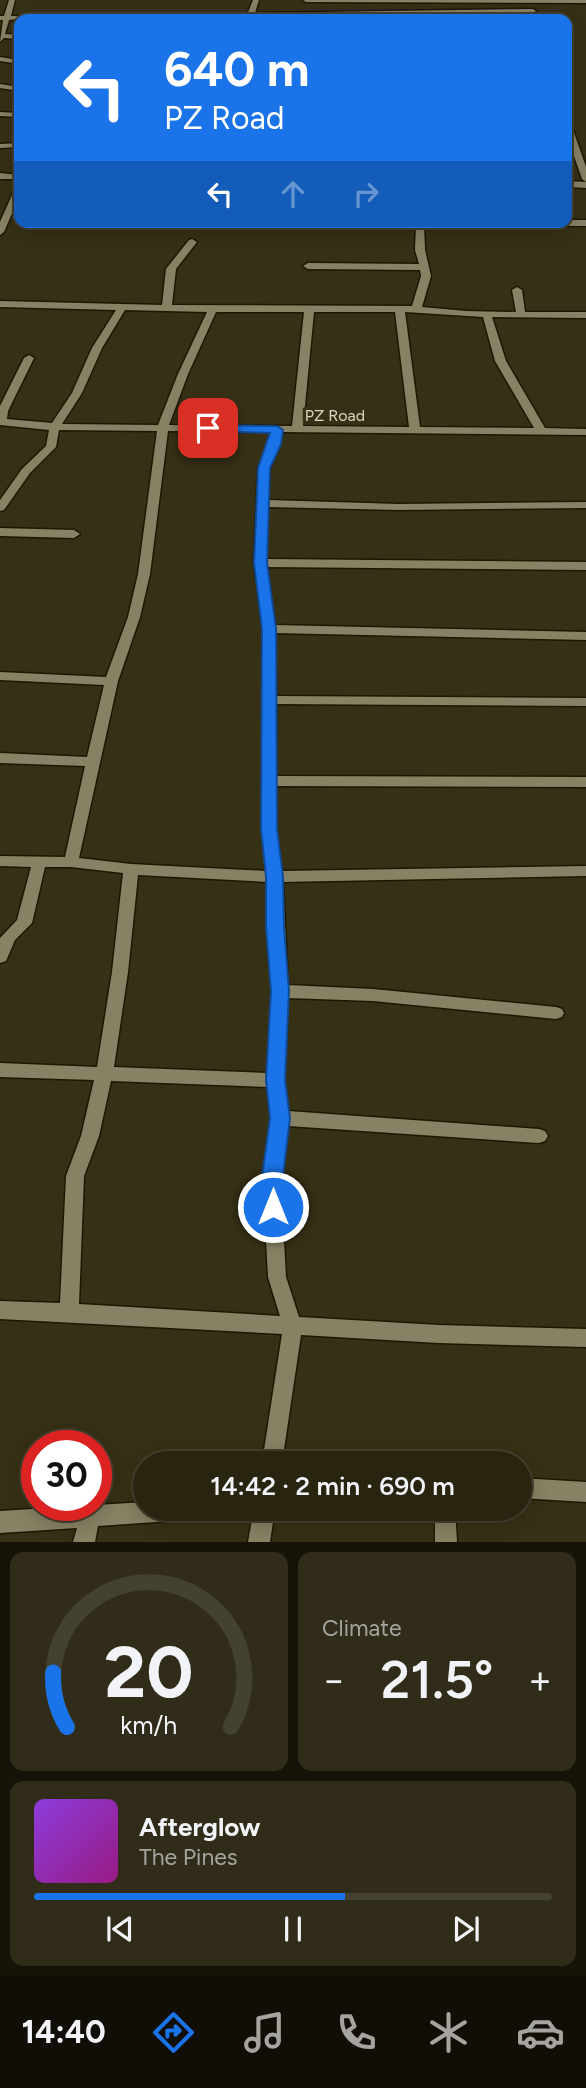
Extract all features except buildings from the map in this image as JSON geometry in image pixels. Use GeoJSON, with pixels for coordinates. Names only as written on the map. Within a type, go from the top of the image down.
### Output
{"type":"FeatureCollection","features":[{"type":"Feature","properties":{"kind":"street"},"geometry":{"type":"LineString","coordinates":[[1,38],[3,18],[12,0]]}},
{"type":"Feature","properties":{"kind":"street"},"geometry":{"type":"LineString","coordinates":[[306,0],[586,1]]}},
{"type":"Feature","properties":{"kind":"street"},"geometry":{"type":"LineString","coordinates":[[572,155],[586,179]]}},
{"type":"Feature","properties":{"kind":"street"},"geometry":{"type":"LineString","coordinates":[[0,232],[14,201]]}},
{"type":"Feature","properties":{"kind":"street"},"geometry":{"type":"LineString","coordinates":[[0,210],[11,209]]}},
{"type":"Feature","properties":{"kind":"street"},"geometry":{"type":"LineString","coordinates":[[6,221],[14,221]]}},
{"type":"Feature","properties":{"kind":"street"},"geometry":{"type":"LineString","coordinates":[[416,309],[426,276],[422,267],[420,228]]}},
{"type":"Feature","properties":{"kind":"street"},"geometry":{"type":"LineString","coordinates":[[167,306],[171,269],[192,242]]}},
{"type":"Feature","properties":{"kind":"street"},"geometry":{"type":"LineString","coordinates":[[308,266],[422,267]]}},
{"type":"Feature","properties":{"kind":"street"},"geometry":{"type":"LineString","coordinates":[[517,290],[521,314]]}},
{"type":"Feature","properties":{"kind":"street"},"geometry":{"type":"LineString","coordinates":[[0,304],[213,309],[416,309],[487,314],[586,315]]}},
{"type":"Feature","properties":{"kind":"street"},"geometry":{"type":"LineString","coordinates":[[0,508],[26,471],[51,447],[55,427],[76,393],[97,348],[124,306]]}},
{"type":"Feature","properties":{"kind":"street"},"geometry":{"type":"LineString","coordinates":[[71,862],[111,681],[134,617],[144,574],[163,427],[213,309]]}},
{"type":"Feature","properties":{"kind":"street"},"geometry":{"type":"LineString","coordinates":[[297,431],[309,310]]}},
{"type":"Feature","properties":{"kind":"street"},"geometry":{"type":"LineString","coordinates":[[400,311],[415,432]]}},
{"type":"Feature","properties":{"kind":"street"},"geometry":{"type":"LineString","coordinates":[[487,314],[490,338],[506,374],[542,433]]}},
{"type":"Feature","properties":{"kind":"street"},"geometry":{"type":"LineString","coordinates":[[1,422],[3,411],[29,358]]}},
{"type":"Feature","properties":{"kind":"street","name":"PZ Road"},"geometry":{"type":"LineString","coordinates":[[1,422],[55,427],[586,432]]}},
{"type":"Feature","properties":{"kind":"street"},"geometry":{"type":"LineString","coordinates":[[274,1451],[293,1327],[277,1277],[272,1184],[280,1118],[276,1080],[280,991],[275,927],[275,877],[269,829],[269,629],[261,563],[264,468],[275,444],[277,430]]}},
{"type":"Feature","properties":{"kind":"street"},"geometry":{"type":"LineString","coordinates":[[262,503],[400,508],[586,505]]}},
{"type":"Feature","properties":{"kind":"street"},"geometry":{"type":"LineString","coordinates":[[0,532],[74,534]]}},
{"type":"Feature","properties":{"kind":"street"},"geometry":{"type":"LineString","coordinates":[[261,563],[586,566]]}},
{"type":"Feature","properties":{"kind":"street"},"geometry":{"type":"LineString","coordinates":[[269,629],[586,636]]}},
{"type":"Feature","properties":{"kind":"street"},"geometry":{"type":"LineString","coordinates":[[0,676],[111,681]]}},
{"type":"Feature","properties":{"kind":"street"},"geometry":{"type":"LineString","coordinates":[[270,700],[586,702]]}},
{"type":"Feature","properties":{"kind":"street"},"geometry":{"type":"LineString","coordinates":[[0,758],[93,762]]}},
{"type":"Feature","properties":{"kind":"street"},"geometry":{"type":"LineString","coordinates":[[271,781],[586,782]]}},
{"type":"Feature","properties":{"kind":"street"},"geometry":{"type":"LineString","coordinates":[[0,861],[71,862],[131,869],[275,877],[586,871]]}},
{"type":"Feature","properties":{"kind":"street"},"geometry":{"type":"LineString","coordinates":[[0,957],[8,937],[24,923],[39,863]]}},
{"type":"Feature","properties":{"kind":"street"},"geometry":{"type":"LineString","coordinates":[[69,1312],[75,1176],[90,1136],[104,1075],[120,972],[131,869]]}},
{"type":"Feature","properties":{"kind":"street"},"geometry":{"type":"LineString","coordinates":[[280,991],[373,995],[556,1013]]}},
{"type":"Feature","properties":{"kind":"street"},"geometry":{"type":"LineString","coordinates":[[0,1070],[276,1080]]}},
{"type":"Feature","properties":{"kind":"street"},"geometry":{"type":"LineString","coordinates":[[280,1118],[539,1136]]}},
{"type":"Feature","properties":{"kind":"street"},"geometry":{"type":"LineString","coordinates":[[0,1310],[293,1327],[586,1338]]}},
{"type":"Feature","properties":{"kind":"street"},"geometry":{"type":"LineString","coordinates":[[532,1490],[586,1492]]}},
{"type":"Feature","properties":{"kind":"street"},"geometry":{"type":"LineString","coordinates":[[112,1514],[133,1513]]}},
{"type":"Feature","properties":{"kind":"street"},"geometry":{"type":"LineString","coordinates":[[0,1522],[21,1520]]}},
{"type":"Feature","properties":{"kind":"street"},"geometry":{"type":"LineString","coordinates":[[83,1542],[88,1521]]}},
{"type":"Feature","properties":{"kind":"street"},"geometry":{"type":"LineString","coordinates":[[260,1542],[263,1521]]}},
{"type":"Feature","properties":{"kind":"street"},"geometry":{"type":"LineString","coordinates":[[445,1521],[446,1542]]}},
{"type":"Feature","properties":{"kind":"route"},"geometry":{"type":"LineString","coordinates":[[208,428],[277,430],[275,444],[264,468],[261,563],[269,629],[269,829],[275,877],[275,927],[280,991],[276,1080],[280,1118],[272,1184],[273,1207]]}}]}
